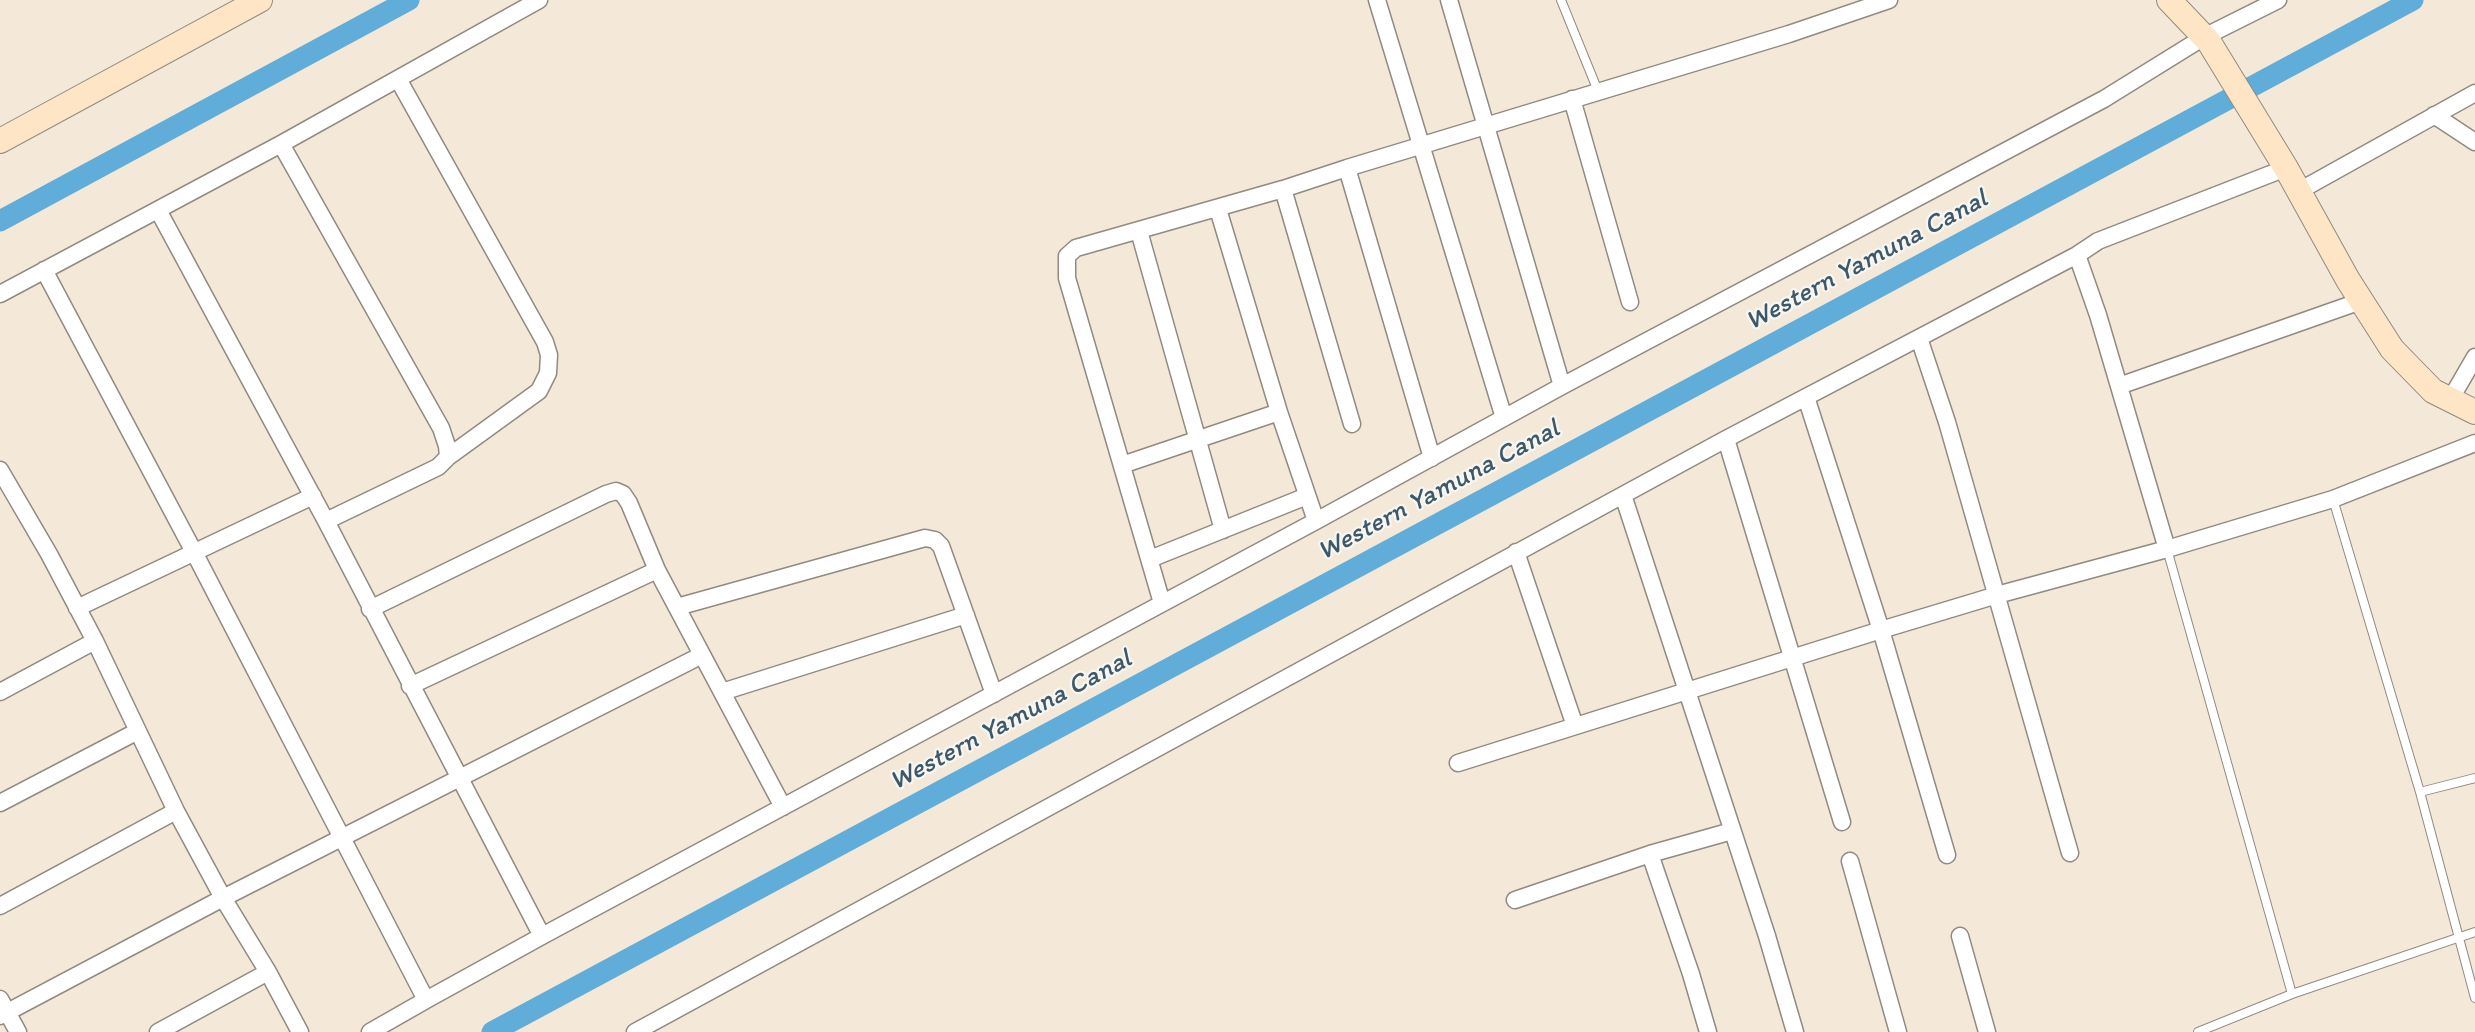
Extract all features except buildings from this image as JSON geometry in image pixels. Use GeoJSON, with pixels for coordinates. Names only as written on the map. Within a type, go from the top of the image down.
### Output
{"type":"FeatureCollection","features":[{"type":"Feature","properties":{"kind":"main road"},"geometry":{"type":"LineString","coordinates":[[0,141],[260,0]]}},
{"type":"Feature","properties":{"kind":"main road"},"geometry":{"type":"LineString","coordinates":[[2169,0],[2207,39],[2299,191],[2361,302],[2392,349],[2433,391],[2475,412]]}},
{"type":"Feature","properties":{"kind":"street"},"geometry":{"type":"LineString","coordinates":[[0,294],[281,144],[539,0]]}},
{"type":"Feature","properties":{"kind":"street"},"geometry":{"type":"LineString","coordinates":[[1377,0],[1504,418]]}},
{"type":"Feature","properties":{"kind":"street"},"geometry":{"type":"LineString","coordinates":[[1449,0],[1562,386]]}},
{"type":"Feature","properties":{"kind":"street"},"geometry":{"type":"LineString","coordinates":[[1162,603],[1067,278],[1067,256],[1076,248],[1218,209],[1789,34],[1889,0]]}},
{"type":"Feature","properties":{"kind":"street"},"geometry":{"type":"LineString","coordinates":[[370,1032],[542,936],[1316,521],[1562,386],[2104,99],[2278,0]]}},
{"type":"Feature","properties":{"kind":"street"},"geometry":{"type":"LineString","coordinates":[[326,521],[438,467],[448,457],[539,391],[548,373],[549,356],[545,342],[398,79]]}},
{"type":"Feature","properties":{"kind":"street"},"geometry":{"type":"LineString","coordinates":[[2299,191],[2475,93]]}},
{"type":"Feature","properties":{"kind":"street"},"geometry":{"type":"LineString","coordinates":[[1572,99],[1630,302]]}},
{"type":"Feature","properties":{"kind":"street"},"geometry":{"type":"LineString","coordinates":[[2434,115],[2475,142]]}},
{"type":"Feature","properties":{"kind":"street"},"geometry":{"type":"LineString","coordinates":[[281,144],[441,428],[448,457]]}},
{"type":"Feature","properties":{"kind":"street"},"geometry":{"type":"LineString","coordinates":[[635,1032],[1516,552],[2098,242],[2282,162]]}},
{"type":"Feature","properties":{"kind":"street"},"geometry":{"type":"LineString","coordinates":[[1347,168],[1432,458]]}},
{"type":"Feature","properties":{"kind":"street"},"geometry":{"type":"LineString","coordinates":[[1283,189],[1352,424]]}},
{"type":"Feature","properties":{"kind":"street"},"geometry":{"type":"LineString","coordinates":[[1218,209],[1316,521]]}},
{"type":"Feature","properties":{"kind":"street"},"geometry":{"type":"LineString","coordinates":[[158,210],[313,496],[542,936]]}},
{"type":"Feature","properties":{"kind":"street"},"geometry":{"type":"LineString","coordinates":[[1139,231],[1223,530]]}},
{"type":"Feature","properties":{"kind":"street"},"geometry":{"type":"LineString","coordinates":[[2077,255],[2098,315],[2167,549]]}},
{"type":"Feature","properties":{"kind":"street"},"geometry":{"type":"LineString","coordinates":[[44,270],[194,552],[426,1000]]}},
{"type":"Feature","properties":{"kind":"street"},"geometry":{"type":"LineString","coordinates":[[2119,386],[2361,302]]}},
{"type":"Feature","properties":{"kind":"street"},"geometry":{"type":"LineString","coordinates":[[1918,338],[1947,422],[2070,853]]}},
{"type":"Feature","properties":{"kind":"street"},"geometry":{"type":"LineString","coordinates":[[2450,400],[2475,357]]}},
{"type":"Feature","properties":{"kind":"street"},"geometry":{"type":"LineString","coordinates":[[1806,397],[1881,630],[1947,855]]}},
{"type":"Feature","properties":{"kind":"street"},"geometry":{"type":"LineString","coordinates":[[1122,465],[1280,412]]}},
{"type":"Feature","properties":{"kind":"street"},"geometry":{"type":"LineString","coordinates":[[1726,439],[1794,657],[1842,822]]}},
{"type":"Feature","properties":{"kind":"street"},"geometry":{"type":"LineString","coordinates":[[1458,763],[1997,595],[2167,549],[2333,499],[2475,443]]}},
{"type":"Feature","properties":{"kind":"street"},"geometry":{"type":"LineString","coordinates":[[0,470],[77,608],[176,811],[300,1032]]}},
{"type":"Feature","properties":{"kind":"street"},"geometry":{"type":"LineString","coordinates":[[370,609],[616,490],[623,494],[629,503],[657,570],[783,807]]}},
{"type":"Feature","properties":{"kind":"street"},"geometry":{"type":"LineString","coordinates":[[1623,495],[1767,936],[1795,1032]]}},
{"type":"Feature","properties":{"kind":"street"},"geometry":{"type":"LineString","coordinates":[[77,608],[313,496]]}},
{"type":"Feature","properties":{"kind":"street"},"geometry":{"type":"LineString","coordinates":[[1150,560],[1307,496]]}},
{"type":"Feature","properties":{"kind":"street"},"geometry":{"type":"LineString","coordinates":[[677,607],[925,538],[935,540],[941,546],[994,693]]}},
{"type":"Feature","properties":{"kind":"street"},"geometry":{"type":"LineString","coordinates":[[1516,552],[1575,726]]}},
{"type":"Feature","properties":{"kind":"street"},"geometry":{"type":"LineString","coordinates":[[410,686],[657,570]]}},
{"type":"Feature","properties":{"kind":"street"},"geometry":{"type":"LineString","coordinates":[[722,692],[966,615]]}},
{"type":"Feature","properties":{"kind":"street"},"geometry":{"type":"LineString","coordinates":[[0,692],[94,641]]}},
{"type":"Feature","properties":{"kind":"street"},"geometry":{"type":"LineString","coordinates":[[18,1032],[2,1009],[702,656]]}},
{"type":"Feature","properties":{"kind":"street"},"geometry":{"type":"LineString","coordinates":[[0,803],[136,732]]}},
{"type":"Feature","properties":{"kind":"street"},"geometry":{"type":"LineString","coordinates":[[0,906],[176,811]]}},
{"type":"Feature","properties":{"kind":"street"},"geometry":{"type":"LineString","coordinates":[[1515,900],[1650,854],[1732,831]]}},
{"type":"Feature","properties":{"kind":"street"},"geometry":{"type":"LineString","coordinates":[[1650,854],[1691,974],[1708,1032]]}},
{"type":"Feature","properties":{"kind":"street"},"geometry":{"type":"LineString","coordinates":[[1850,861],[1898,1032]]}},
{"type":"Feature","properties":{"kind":"street"},"geometry":{"type":"LineString","coordinates":[[1960,936],[1987,1032]]}},
{"type":"Feature","properties":{"kind":"street"},"geometry":{"type":"LineString","coordinates":[[159,1032],[268,972]]}},
{"type":"Feature","properties":{"kind":"lane"},"geometry":{"type":"LineString","coordinates":[[1561,0],[1598,92]]}},
{"type":"Feature","properties":{"kind":"lane"},"geometry":{"type":"LineString","coordinates":[[2333,499],[2420,792],[2475,998]]}},
{"type":"Feature","properties":{"kind":"lane"},"geometry":{"type":"LineString","coordinates":[[2167,549],[2292,994]]}},
{"type":"Feature","properties":{"kind":"lane"},"geometry":{"type":"LineString","coordinates":[[2420,792],[2475,778]]}},
{"type":"Feature","properties":{"kind":"lane"},"geometry":{"type":"LineString","coordinates":[[2198,1032],[2292,994],[2475,932]]}},
{"type":"Feature","properties":{"kind":"waterway"},"geometry":{"type":"LineString","coordinates":[[0,221],[409,0]]}},
{"type":"Feature","properties":{"kind":"waterway","name":"Western Yamuna Canal"},"geometry":{"type":"LineString","coordinates":[[492,1032],[2413,0]]}}]}
